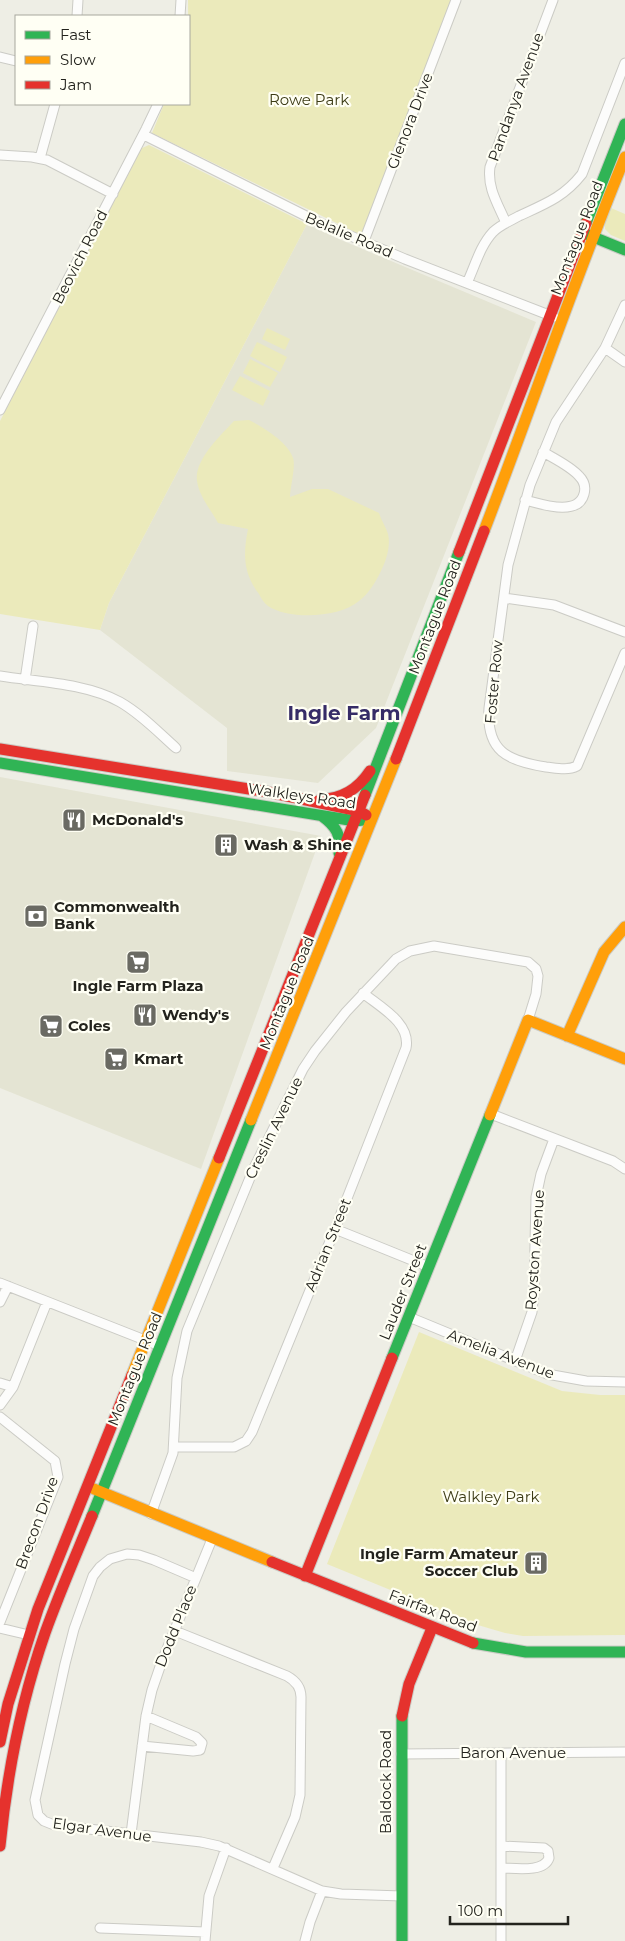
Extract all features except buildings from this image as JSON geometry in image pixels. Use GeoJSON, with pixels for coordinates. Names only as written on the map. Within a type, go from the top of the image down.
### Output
{"type":"FeatureCollection","features":[{"type":"Feature","properties":{"kind":"main road","name":"Montague Road"},"geometry":{"type":"LineString","coordinates":[[0,1846],[3,1813],[19,1720],[42,1639],[373,819],[526,421],[562,320],[587,234],[625,124]]}},
{"type":"Feature","properties":{"kind":"main road","name":"Montague Road"},"geometry":{"type":"LineString","coordinates":[[0,1742],[8,1704],[29,1635],[382,754],[550,315],[625,157]]}},
{"type":"Feature","properties":{"kind":"main road"},"geometry":{"type":"LineString","coordinates":[[587,234],[625,250]]}},
{"type":"Feature","properties":{"kind":"main road","name":"Walkleys Road"},"geometry":{"type":"LineString","coordinates":[[0,749],[298,798],[373,819]]}},
{"type":"Feature","properties":{"kind":"main road"},"geometry":{"type":"LineString","coordinates":[[298,798],[331,799],[349,793],[362,783],[382,754]]}},
{"type":"Feature","properties":{"kind":"main road","name":"Walkleys Road"},"geometry":{"type":"LineString","coordinates":[[0,763],[320,815],[357,816]]}},
{"type":"Feature","properties":{"kind":"main road"},"geometry":{"type":"LineString","coordinates":[[320,815],[334,825],[340,838],[334,875]]}},
{"type":"Feature","properties":{"kind":"main road"},"geometry":{"type":"LineString","coordinates":[[567,1036],[602,957],[610,944],[625,927]]}},
{"type":"Feature","properties":{"kind":"main road"},"geometry":{"type":"LineString","coordinates":[[528,1020],[625,1059]]}},
{"type":"Feature","properties":{"kind":"main road","name":"Lauder Street"},"geometry":{"type":"LineString","coordinates":[[305,1576],[528,1020]]}},
{"type":"Feature","properties":{"kind":"main road","name":"Fairfax Road"},"geometry":{"type":"LineString","coordinates":[[88,1486],[212,1539],[468,1642],[505,1650],[625,1652]]}},
{"type":"Feature","properties":{"kind":"main road","name":"Baldock Road"},"geometry":{"type":"LineString","coordinates":[[402,1941],[401,1724],[405,1697],[432,1628]]}},
{"type":"Feature","properties":{"kind":"main road"},"geometry":{"type":"LineString","coordinates":[[29,1635],[42,1639]]}},
{"type":"Feature","properties":{"kind":"street"},"geometry":{"type":"LineString","coordinates":[[77,15],[78,0]]}},
{"type":"Feature","properties":{"kind":"street"},"geometry":{"type":"LineString","coordinates":[[180,15],[181,0]]}},
{"type":"Feature","properties":{"kind":"street","name":"Glenora Drive"},"geometry":{"type":"LineString","coordinates":[[364,241],[456,0]]}},
{"type":"Feature","properties":{"kind":"street","name":"Pandanya Avenue"},"geometry":{"type":"LineString","coordinates":[[506,223],[491,190],[489,179],[490,167],[553,0]]}},
{"type":"Feature","properties":{"kind":"street"},"geometry":{"type":"LineString","coordinates":[[0,57],[15,61]]}},
{"type":"Feature","properties":{"kind":"street"},"geometry":{"type":"LineString","coordinates":[[467,283],[489,238],[495,231],[506,223],[562,195],[582,174],[625,63]]}},
{"type":"Feature","properties":{"kind":"street"},"geometry":{"type":"LineString","coordinates":[[40,158],[55,105]]}},
{"type":"Feature","properties":{"kind":"street","name":"Beovich Road"},"geometry":{"type":"LineString","coordinates":[[0,410],[144,135],[158,105]]}},
{"type":"Feature","properties":{"kind":"street","name":"Belalie Road"},"geometry":{"type":"LineString","coordinates":[[144,135],[297,212],[467,283],[562,320]]}},
{"type":"Feature","properties":{"kind":"street"},"geometry":{"type":"LineString","coordinates":[[0,155],[40,158],[56,164],[112,194]]}},
{"type":"Feature","properties":{"kind":"street","name":"Foster Row"},"geometry":{"type":"LineString","coordinates":[[625,305],[605,348],[563,411],[543,452],[525,500],[511,548],[491,687],[488,727],[498,748],[512,760],[524,763],[564,769],[577,766],[625,653]]}},
{"type":"Feature","properties":{"kind":"street"},"geometry":{"type":"LineString","coordinates":[[605,348],[625,362]]}},
{"type":"Feature","properties":{"kind":"street"},"geometry":{"type":"LineString","coordinates":[[525,500],[568,507],[577,505],[584,496],[585,486],[579,476],[543,452]]}},
{"type":"Feature","properties":{"kind":"street"},"geometry":{"type":"LineString","coordinates":[[504,598],[554,605],[625,632]]}},
{"type":"Feature","properties":{"kind":"street"},"geometry":{"type":"LineString","coordinates":[[25,680],[33,626]]}},
{"type":"Feature","properties":{"kind":"street"},"geometry":{"type":"LineString","coordinates":[[0,676],[78,688],[109,696],[131,709],[176,748]]}},
{"type":"Feature","properties":{"kind":"street","name":"Creslin Avenue"},"geometry":{"type":"LineString","coordinates":[[152,1514],[174,1447],[177,1378],[184,1343],[254,1168],[303,1070],[327,1035],[396,960],[410,951],[434,946],[525,960],[534,967],[538,976],[537,987],[528,1020]]}},
{"type":"Feature","properties":{"kind":"street","name":"Adrian Street"},"geometry":{"type":"LineString","coordinates":[[174,1447],[234,1447],[242,1444],[250,1437],[335,1228],[407,1043],[404,1028],[364,994]]}},
{"type":"Feature","properties":{"kind":"street"},"geometry":{"type":"LineString","coordinates":[[491,1114],[618,1164],[625,1169]]}},
{"type":"Feature","properties":{"kind":"street","name":"Royston Avenue"},"geometry":{"type":"LineString","coordinates":[[514,1360],[532,1312],[536,1197],[541,1174],[554,1139]]}},
{"type":"Feature","properties":{"kind":"street"},"geometry":{"type":"LineString","coordinates":[[335,1228],[429,1266]]}},
{"type":"Feature","properties":{"kind":"street"},"geometry":{"type":"LineString","coordinates":[[0,1302],[4,1285],[160,1346]]}},
{"type":"Feature","properties":{"kind":"street"},"geometry":{"type":"LineString","coordinates":[[0,1405],[13,1387],[47,1302]]}},
{"type":"Feature","properties":{"kind":"street","name":"Amelia Avenue"},"geometry":{"type":"LineString","coordinates":[[409,1317],[559,1377],[586,1381],[625,1382]]}},
{"type":"Feature","properties":{"kind":"street"},"geometry":{"type":"LineString","coordinates":[[0,1383],[13,1387]]}},
{"type":"Feature","properties":{"kind":"street","name":"Brecon Drive"},"geometry":{"type":"LineString","coordinates":[[0,1417],[55,1461],[58,1477],[0,1622]]}},
{"type":"Feature","properties":{"kind":"street","name":"Dodd Place"},"geometry":{"type":"LineString","coordinates":[[130,1834],[146,1716],[156,1676],[212,1539]]}},
{"type":"Feature","properties":{"kind":"street","name":"Elgar Avenue"},"geometry":{"type":"LineString","coordinates":[[196,1578],[139,1555],[121,1555],[110,1558],[93,1576],[74,1629],[35,1800],[36,1811],[41,1819],[48,1824],[201,1842],[226,1848],[322,1891],[341,1894],[402,1896]]}},
{"type":"Feature","properties":{"kind":"street"},"geometry":{"type":"LineString","coordinates":[[0,1628],[29,1635]]}},
{"type":"Feature","properties":{"kind":"street"},"geometry":{"type":"LineString","coordinates":[[174,1631],[287,1676],[293,1679],[299,1687],[301,1697],[300,1795],[295,1817],[273,1868]]}},
{"type":"Feature","properties":{"kind":"street"},"geometry":{"type":"LineString","coordinates":[[142,1746],[193,1751],[200,1750],[202,1746],[202,1743],[196,1737],[146,1716]]}},
{"type":"Feature","properties":{"kind":"street","name":"Baron Avenue"},"geometry":{"type":"LineString","coordinates":[[400,1754],[625,1752]]}},
{"type":"Feature","properties":{"kind":"street"},"geometry":{"type":"LineString","coordinates":[[501,1754],[501,1941]]}},
{"type":"Feature","properties":{"kind":"street"},"geometry":{"type":"LineString","coordinates":[[501,1846],[544,1848],[548,1851],[549,1858],[545,1865],[538,1868],[501,1868]]}},
{"type":"Feature","properties":{"kind":"street"},"geometry":{"type":"LineString","coordinates":[[100,1928],[205,1937],[209,1896],[226,1848]]}},
{"type":"Feature","properties":{"kind":"street"},"geometry":{"type":"LineString","coordinates":[[305,1941],[322,1891]]}},
{"type":"Feature","properties":{"kind":"shaded area"},"geometry":{"type":"Polygon","coordinates":[[[307,224],[536,322],[376,728],[318,783],[227,771],[227,728],[100,630],[109,603],[307,224]]]}},
{"type":"Feature","properties":{"kind":"shaded area","name":"Ingle Farm Plaza"},"geometry":{"type":"Polygon","coordinates":[[[0,777],[321,836],[201,1169],[0,1088],[0,777]]]}},
{"type":"Feature","properties":{"kind":"green space","name":"Rowe Park"},"geometry":{"type":"Polygon","coordinates":[[[188,0],[452,0],[363,236],[152,133],[164,105],[190,105],[190,15],[188,15],[188,0]]]}},
{"type":"Feature","properties":{"kind":"green space"},"geometry":{"type":"Polygon","coordinates":[[[149,145],[307,224],[109,603],[100,630],[0,614],[0,421],[140,149],[149,145]]]}},
{"type":"Feature","properties":{"kind":"green space"},"geometry":{"type":"Polygon","coordinates":[[[611,208],[625,214],[625,241],[611,235],[605,229],[605,221],[611,208]]]}},
{"type":"Feature","properties":{"kind":"green space"},"geometry":{"type":"Polygon","coordinates":[[[267,328],[290,339],[285,350],[262,339],[267,328]]]}},
{"type":"Feature","properties":{"kind":"green space"},"geometry":{"type":"Polygon","coordinates":[[[257,342],[287,357],[280,372],[250,356],[257,342]]]}},
{"type":"Feature","properties":{"kind":"green space"},"geometry":{"type":"Polygon","coordinates":[[[250,359],[278,373],[270,387],[243,373],[250,359]]]}},
{"type":"Feature","properties":{"kind":"green space"},"geometry":{"type":"Polygon","coordinates":[[[240,376],[270,391],[263,406],[232,390],[240,376]]]}},
{"type":"Feature","properties":{"kind":"green space"},"geometry":{"type":"Polygon","coordinates":[[[249,420],[275,436],[290,452],[294,466],[290,497],[312,489],[328,489],[379,513],[389,539],[386,558],[371,588],[363,598],[350,607],[327,614],[301,615],[277,611],[268,606],[254,586],[247,571],[245,547],[248,529],[218,523],[203,497],[198,487],[197,473],[204,456],[234,421],[249,420]]]}},
{"type":"Feature","properties":{"kind":"green space","name":"Walkley Park"},"geometry":{"type":"Polygon","coordinates":[[[419,1332],[562,1391],[600,1395],[625,1395],[625,1635],[523,1636],[505,1633],[471,1623],[327,1564],[419,1332]]]}},
{"type":"Feature","properties":{"kind":"traffic: fast"},"geometry":{"type":"LineString","coordinates":[[586,223],[625,124]]}},
{"type":"Feature","properties":{"kind":"traffic: fast"},"geometry":{"type":"LineString","coordinates":[[586,234],[625,250]]}},
{"type":"Feature","properties":{"kind":"traffic: fast"},"geometry":{"type":"LineString","coordinates":[[365,795],[459,552]]}},
{"type":"Feature","properties":{"kind":"traffic: fast"},"geometry":{"type":"LineString","coordinates":[[0,763],[355,821],[363,820]]}},
{"type":"Feature","properties":{"kind":"traffic: fast"},"geometry":{"type":"LineString","coordinates":[[322,816],[331,824],[339,836],[339,853]]}},
{"type":"Feature","properties":{"kind":"traffic: fast"},"geometry":{"type":"LineString","coordinates":[[392,1358],[490,1115]]}},
{"type":"Feature","properties":{"kind":"traffic: fast"},"geometry":{"type":"LineString","coordinates":[[92,1516],[251,1120]]}},
{"type":"Feature","properties":{"kind":"traffic: fast"},"geometry":{"type":"LineString","coordinates":[[473,1643],[526,1652],[625,1652]]}},
{"type":"Feature","properties":{"kind":"traffic: fast"},"geometry":{"type":"LineString","coordinates":[[402,1716],[402,1941]]}},
{"type":"Feature","properties":{"kind":"traffic: slow"},"geometry":{"type":"LineString","coordinates":[[484,531],[588,250],[625,157]]}},
{"type":"Feature","properties":{"kind":"traffic: slow"},"geometry":{"type":"LineString","coordinates":[[251,1120],[396,759]]}},
{"type":"Feature","properties":{"kind":"traffic: slow"},"geometry":{"type":"LineString","coordinates":[[567,1036],[604,952],[625,927]]}},
{"type":"Feature","properties":{"kind":"traffic: slow"},"geometry":{"type":"LineString","coordinates":[[490,1115],[528,1020],[625,1059]]}},
{"type":"Feature","properties":{"kind":"traffic: slow"},"geometry":{"type":"LineString","coordinates":[[132,1375],[219,1158]]}},
{"type":"Feature","properties":{"kind":"traffic: slow"},"geometry":{"type":"LineString","coordinates":[[94,1489],[272,1562]]}},
{"type":"Feature","properties":{"kind":"traffic: jam"},"geometry":{"type":"LineString","coordinates":[[459,552],[586,223]]}},
{"type":"Feature","properties":{"kind":"traffic: jam"},"geometry":{"type":"LineString","coordinates":[[396,759],[484,531]]}},
{"type":"Feature","properties":{"kind":"traffic: jam"},"geometry":{"type":"LineString","coordinates":[[0,749],[268,792],[359,811],[366,815]]}},
{"type":"Feature","properties":{"kind":"traffic: jam"},"geometry":{"type":"LineString","coordinates":[[321,799],[329,799],[349,792],[370,771]]}},
{"type":"Feature","properties":{"kind":"traffic: jam"},"geometry":{"type":"LineString","coordinates":[[219,1158],[365,795]]}},
{"type":"Feature","properties":{"kind":"traffic: jam"},"geometry":{"type":"LineString","coordinates":[[305,1576],[392,1358]]}},
{"type":"Feature","properties":{"kind":"traffic: jam"},"geometry":{"type":"LineString","coordinates":[[0,1742],[8,1704],[38,1609],[132,1375]]}},
{"type":"Feature","properties":{"kind":"traffic: jam"},"geometry":{"type":"LineString","coordinates":[[0,1846],[16,1738],[36,1659],[50,1618],[92,1516]]}},
{"type":"Feature","properties":{"kind":"traffic: jam"},"geometry":{"type":"LineString","coordinates":[[272,1562],[473,1643]]}},
{"type":"Feature","properties":{"kind":"traffic: jam"},"geometry":{"type":"LineString","coordinates":[[402,1716],[409,1684],[432,1628]]}},
{"type":"Feature","properties":{"kind":"place","name":"McDonald's"},"geometry":{"type":"Point","coordinates":[74,820]}},
{"type":"Feature","properties":{"kind":"place","name":"Wash & Shine"},"geometry":{"type":"Point","coordinates":[226,845]}},
{"type":"Feature","properties":{"kind":"place","name":"Commonwealth Bank"},"geometry":{"type":"Point","coordinates":[36,916]}},
{"type":"Feature","properties":{"kind":"place","name":"Ingle Farm Plaza"},"geometry":{"type":"Point","coordinates":[138,962]}},
{"type":"Feature","properties":{"kind":"place","name":"Wendy's"},"geometry":{"type":"Point","coordinates":[145,1015]}},
{"type":"Feature","properties":{"kind":"place","name":"Coles"},"geometry":{"type":"Point","coordinates":[51,1026]}},
{"type":"Feature","properties":{"kind":"place","name":"Kmart"},"geometry":{"type":"Point","coordinates":[116,1059]}},
{"type":"Feature","properties":{"kind":"place","name":"Ingle Farm Amateur Soccer Club"},"geometry":{"type":"Point","coordinates":[536,1563]}},
{"type":"Feature","properties":{"kind":"district","name":"Ingle Farm"},"geometry":{"type":"Point","coordinates":[344,713]}}]}
